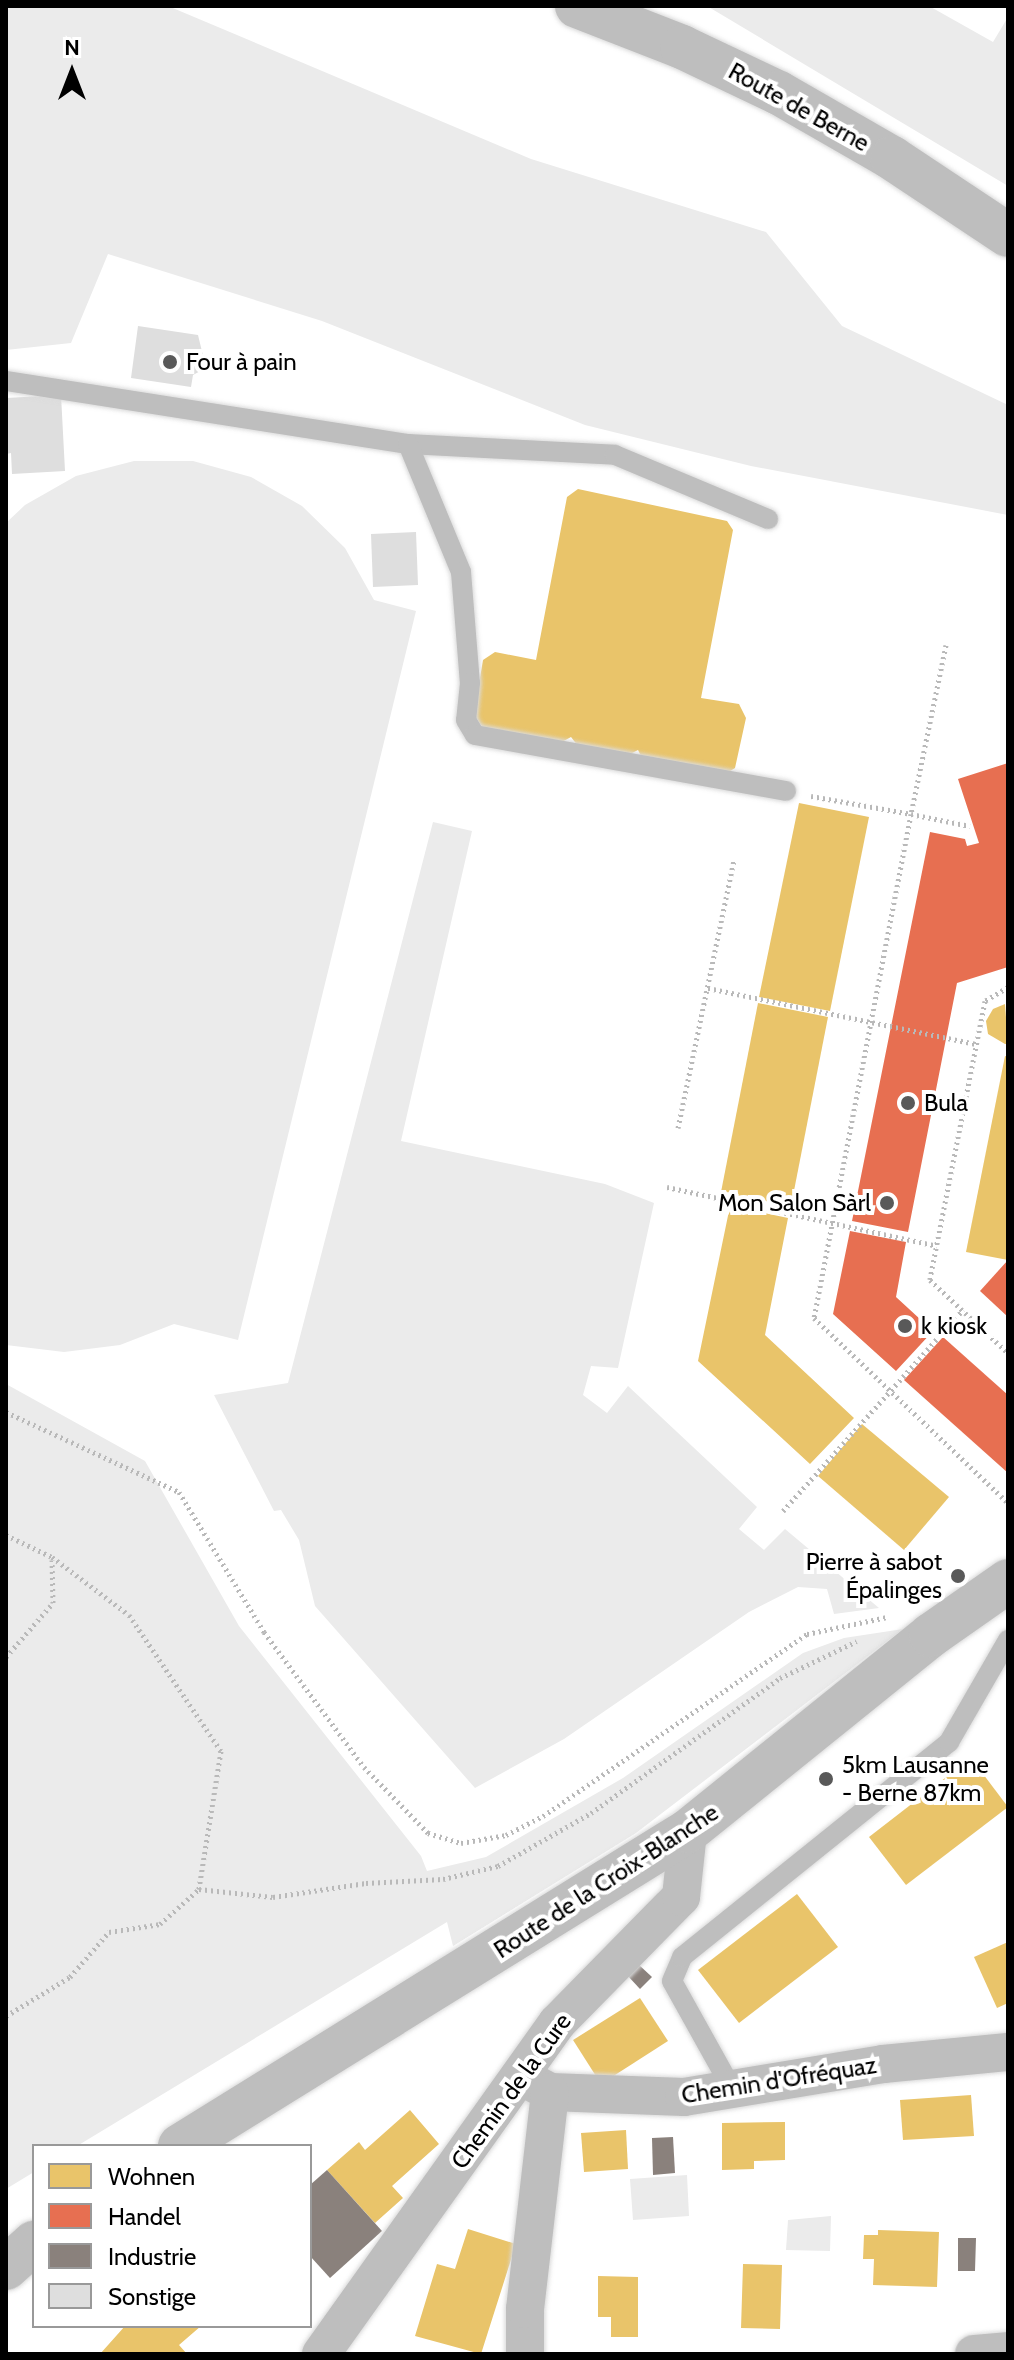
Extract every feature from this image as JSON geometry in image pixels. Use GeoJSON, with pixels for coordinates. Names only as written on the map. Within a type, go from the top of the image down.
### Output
{"type":"FeatureCollection","features":[{"type":"Feature","properties":{"kind":"street","name":"Route de Berne"},"geometry":{"type":"LineString","coordinates":[[577,6],[682,47],[779,93],[892,158],[1008,235]]}},
{"type":"Feature","properties":{"kind":"street","name":"Route de la Croix-Blanche"},"geometry":{"type":"LineString","coordinates":[[183,2144],[688,1831],[931,1635],[1008,1581]]}},
{"type":"Feature","properties":{"kind":"street","name":"Chemin de la Cure"},"geometry":{"type":"LineString","coordinates":[[321,2354],[535,2084],[557,2023],[681,1897],[688,1831]]}},
{"type":"Feature","properties":{"kind":"street","name":"Chemin d'Ofréquaz"},"geometry":{"type":"LineString","coordinates":[[535,2084],[653,2098],[1008,2052]]}},
{"type":"Feature","properties":{"kind":"street"},"geometry":{"type":"LineString","coordinates":[[525,2354],[535,2084]]}},
{"type":"Feature","properties":{"kind":"street"},"geometry":{"type":"LineString","coordinates":[[6,2268],[32,2245]]}},
{"type":"Feature","properties":{"kind":"street"},"geometry":{"type":"LineString","coordinates":[[974,2354],[1008,2351]]}},
{"type":"Feature","properties":{"kind":"lane"},"geometry":{"type":"LineString","coordinates":[[6,381],[408,444],[615,455],[768,519]]}},
{"type":"Feature","properties":{"kind":"lane"},"geometry":{"type":"LineString","coordinates":[[408,444],[461,572],[470,683],[466,720],[475,735],[786,791]]}},
{"type":"Feature","properties":{"kind":"lane"},"geometry":{"type":"LineString","coordinates":[[731,2087],[672,1981],[682,1957],[949,1742],[1008,1640]]}},
{"type":"Feature","properties":{"kind":"path"},"geometry":{"type":"LineString","coordinates":[[946,645],[814,1318],[1008,1503]]}},
{"type":"Feature","properties":{"kind":"path"},"geometry":{"type":"LineString","coordinates":[[786,791],[970,826]]}},
{"type":"Feature","properties":{"kind":"path"},"geometry":{"type":"LineString","coordinates":[[678,1128],[734,861]]}},
{"type":"Feature","properties":{"kind":"path"},"geometry":{"type":"LineString","coordinates":[[1008,987],[985,1001],[930,1280],[1008,1353]]}},
{"type":"Feature","properties":{"kind":"path"},"geometry":{"type":"LineString","coordinates":[[708,988],[977,1044]]}},
{"type":"Feature","properties":{"kind":"path"},"geometry":{"type":"LineString","coordinates":[[667,1187],[937,1246]]}},
{"type":"Feature","properties":{"kind":"path"},"geometry":{"type":"LineString","coordinates":[[783,1511],[963,1310]]}},
{"type":"Feature","properties":{"kind":"path"},"geometry":{"type":"LineString","coordinates":[[6,1412],[179,1492],[264,1632],[364,1767],[428,1833],[461,1843],[506,1835],[543,1816],[807,1634],[897,1615]]}},
{"type":"Feature","properties":{"kind":"path"},"geometry":{"type":"LineString","coordinates":[[6,1535],[52,1557],[129,1615],[221,1751],[199,1889],[160,1924],[109,1932],[70,1977],[6,2016]]}},
{"type":"Feature","properties":{"kind":"path"},"geometry":{"type":"LineString","coordinates":[[6,1657],[53,1603],[52,1557]]}},
{"type":"Feature","properties":{"kind":"path"},"geometry":{"type":"LineString","coordinates":[[199,1889],[273,1897],[366,1883],[443,1879],[498,1866],[591,1813],[780,1678],[835,1647],[863,1640]]}},
{"type":"Feature","properties":{"kind":"shaded area"},"geometry":{"type":"Polygon","coordinates":[[[6,6],[168,6],[531,159],[766,232],[842,326],[1008,405],[1008,515],[751,466],[585,425],[322,321],[108,254],[71,343],[6,350],[6,6]]]}},
{"type":"Feature","properties":{"kind":"shaded area"},"geometry":{"type":"Polygon","coordinates":[[[707,6],[929,6],[993,42],[1008,17],[1008,186],[707,6]]]}},
{"type":"Feature","properties":{"kind":"shaded area"},"geometry":{"type":"Polygon","coordinates":[[[134,461],[193,461],[251,477],[302,506],[345,548],[374,600],[416,611],[238,1340],[174,1324],[120,1345],[64,1352],[6,1345],[6,523],[25,505],[76,476],[134,461]]]}},
{"type":"Feature","properties":{"kind":"shaded area"},"geometry":{"type":"Polygon","coordinates":[[[433,822],[472,831],[401,1141],[605,1184],[654,1203],[618,1368],[591,1366],[583,1395],[607,1413],[628,1386],[757,1507],[739,1529],[764,1550],[785,1529],[879,1608],[834,1614],[827,1589],[798,1587],[749,1612],[564,1739],[475,1788],[315,1606],[299,1540],[281,1510],[274,1511],[214,1395],[288,1383],[433,822]]]}},
{"type":"Feature","properties":{"kind":"shaded area"},"geometry":{"type":"Polygon","coordinates":[[[6,1384],[145,1461],[239,1626],[421,1856],[427,1871],[486,1857],[623,1778],[803,1653],[844,1638],[903,1629],[636,1833],[453,1946],[447,1922],[80,2144],[32,2144],[32,2173],[6,2189],[6,1384]]]}},
{"type":"Feature","properties":{"kind":"shaded area"},"geometry":{"type":"Polygon","coordinates":[[[687,2175],[689,2216],[633,2220],[630,2179],[687,2175]]]}},
{"type":"Feature","properties":{"kind":"shaded area"},"geometry":{"type":"Polygon","coordinates":[[[831,2216],[830,2251],[786,2250],[788,2220],[831,2216]]]}},
{"type":"Feature","properties":{"kind":"building: Wohnen"},"geometry":{"type":"Polygon","coordinates":[[[578,489],[727,521],[733,530],[701,698],[739,704],[746,718],[735,768],[722,776],[643,760],[638,750],[626,756],[578,746],[571,737],[560,743],[482,727],[474,714],[483,660],[495,652],[536,660],[567,497],[578,489]]]}},
{"type":"Feature","properties":{"kind":"building: Wohnen"},"geometry":{"type":"Polygon","coordinates":[[[799,803],[869,817],[830,1011],[759,997],[799,803]]]}},
{"type":"Feature","properties":{"kind":"building: Wohnen"},"geometry":{"type":"Polygon","coordinates":[[[758,1003],[828,1017],[791,1206],[721,1192],[758,1003]]]}},
{"type":"Feature","properties":{"kind":"building: Wohnen"},"geometry":{"type":"Polygon","coordinates":[[[1005,1004],[1008,1044],[988,1034],[986,1021],[993,1009],[1005,1004]]]}},
{"type":"Feature","properties":{"kind":"building: Wohnen"},"geometry":{"type":"Polygon","coordinates":[[[1005,1056],[1008,1057],[1008,1260],[966,1252],[1005,1056]]]}},
{"type":"Feature","properties":{"kind":"building: Wohnen"},"geometry":{"type":"Polygon","coordinates":[[[730,1206],[788,1218],[765,1335],[854,1418],[810,1464],[698,1361],[730,1206]]]}},
{"type":"Feature","properties":{"kind":"building: Wohnen"},"geometry":{"type":"Polygon","coordinates":[[[862,1424],[949,1497],[904,1550],[818,1476],[862,1424]]]}},
{"type":"Feature","properties":{"kind":"building: Wohnen"},"geometry":{"type":"Polygon","coordinates":[[[971,1758],[1008,1807],[906,1885],[869,1837],[971,1758]]]}},
{"type":"Feature","properties":{"kind":"building: Wohnen"},"geometry":{"type":"Polygon","coordinates":[[[797,1894],[838,1947],[739,2023],[698,1970],[797,1894]]]}},
{"type":"Feature","properties":{"kind":"building: Wohnen"},"geometry":{"type":"Polygon","coordinates":[[[1008,1942],[1008,2003],[997,2008],[974,1957],[1008,1942]]]}},
{"type":"Feature","properties":{"kind":"building: Wohnen"},"geometry":{"type":"Polygon","coordinates":[[[640,1998],[668,2041],[601,2084],[573,2040],[640,1998]]]}},
{"type":"Feature","properties":{"kind":"building: Wohnen"},"geometry":{"type":"Polygon","coordinates":[[[971,2095],[974,2136],[903,2140],[900,2100],[971,2095]]]}},
{"type":"Feature","properties":{"kind":"building: Wohnen"},"geometry":{"type":"Polygon","coordinates":[[[410,2110],[439,2144],[392,2186],[403,2198],[375,2223],[327,2170],[359,2142],[365,2150],[410,2110]]]}},
{"type":"Feature","properties":{"kind":"building: Wohnen"},"geometry":{"type":"Polygon","coordinates":[[[785,2122],[785,2160],[754,2161],[754,2169],[722,2170],[722,2123],[785,2122]]]}},
{"type":"Feature","properties":{"kind":"building: Wohnen"},"geometry":{"type":"Polygon","coordinates":[[[626,2130],[628,2169],[584,2172],[581,2133],[626,2130]]]}},
{"type":"Feature","properties":{"kind":"building: Wohnen"},"geometry":{"type":"Polygon","coordinates":[[[468,2229],[516,2244],[481,2354],[415,2336],[437,2264],[455,2269],[468,2229]]]}},
{"type":"Feature","properties":{"kind":"building: Wohnen"},"geometry":{"type":"Polygon","coordinates":[[[878,2230],[939,2232],[937,2287],[873,2285],[874,2259],[863,2259],[864,2235],[878,2235],[878,2230]]]}},
{"type":"Feature","properties":{"kind":"building: Wohnen"},"geometry":{"type":"Polygon","coordinates":[[[743,2264],[782,2265],[780,2329],[741,2328],[743,2264]]]}},
{"type":"Feature","properties":{"kind":"building: Wohnen"},"geometry":{"type":"Polygon","coordinates":[[[598,2276],[638,2277],[638,2337],[611,2337],[611,2317],[598,2317],[598,2276]]]}},
{"type":"Feature","properties":{"kind":"building: Wohnen"},"geometry":{"type":"Polygon","coordinates":[[[123,2328],[199,2328],[179,2345],[187,2354],[100,2354],[123,2328]]]}},
{"type":"Feature","properties":{"kind":"building: Handel"},"geometry":{"type":"Polygon","coordinates":[[[1008,763],[1008,967],[957,983],[908,1232],[852,1221],[930,832],[965,839],[967,846],[979,843],[958,779],[1008,763]]]}},
{"type":"Feature","properties":{"kind":"building: Handel"},"geometry":{"type":"Polygon","coordinates":[[[850,1231],[906,1242],[896,1297],[933,1331],[896,1371],[833,1314],[850,1231]]]}},
{"type":"Feature","properties":{"kind":"building: Handel"},"geometry":{"type":"Polygon","coordinates":[[[1008,1260],[1008,1317],[980,1291],[1008,1260]]]}},
{"type":"Feature","properties":{"kind":"building: Handel"},"geometry":{"type":"Polygon","coordinates":[[[943,1337],[1008,1395],[1008,1473],[904,1380],[943,1337]]]}},
{"type":"Feature","properties":{"kind":"building: Industrie"},"geometry":{"type":"Polygon","coordinates":[[[638,1964],[652,1977],[640,1989],[627,1975],[638,1964]]]}},
{"type":"Feature","properties":{"kind":"building: Industrie"},"geometry":{"type":"Polygon","coordinates":[[[673,2137],[675,2173],[653,2175],[652,2138],[673,2137]]]}},
{"type":"Feature","properties":{"kind":"building: Industrie"},"geometry":{"type":"Polygon","coordinates":[[[327,2170],[382,2231],[330,2278],[312,2258],[312,2183],[327,2170]]]}},
{"type":"Feature","properties":{"kind":"building: Industrie"},"geometry":{"type":"Polygon","coordinates":[[[958,2238],[976,2238],[975,2271],[958,2271],[958,2238]]]}},
{"type":"Feature","properties":{"kind":"building: Sonstige","name":"Four à pain"},"geometry":{"type":"Polygon","coordinates":[[[138,326],[198,335],[206,368],[193,375],[191,387],[131,378],[138,326]]]}},
{"type":"Feature","properties":{"kind":"building: Sonstige"},"geometry":{"type":"Polygon","coordinates":[[[61,395],[65,471],[12,474],[11,453],[6,454],[6,398],[61,395]]]}},
{"type":"Feature","properties":{"kind":"building: Sonstige"},"geometry":{"type":"Polygon","coordinates":[[[416,532],[418,585],[373,587],[371,534],[416,532]]]}},
{"type":"Feature","properties":{"kind":"place","name":"Four à pain"},"geometry":{"type":"Point","coordinates":[170,362]}},
{"type":"Feature","properties":{"kind":"place","name":"Bula"},"geometry":{"type":"Point","coordinates":[908,1103]}},
{"type":"Feature","properties":{"kind":"place","name":"Mon Salon Sàrl"},"geometry":{"type":"Point","coordinates":[887,1203]}},
{"type":"Feature","properties":{"kind":"place","name":"k kiosk"},"geometry":{"type":"Point","coordinates":[905,1326]}},
{"type":"Feature","properties":{"kind":"place","name":"Pierre à sabot Épalinges"},"geometry":{"type":"Point","coordinates":[958,1576]}},
{"type":"Feature","properties":{"kind":"place","name":"5km Lausanne - Berne 87km"},"geometry":{"type":"Point","coordinates":[826,1779]}}]}
